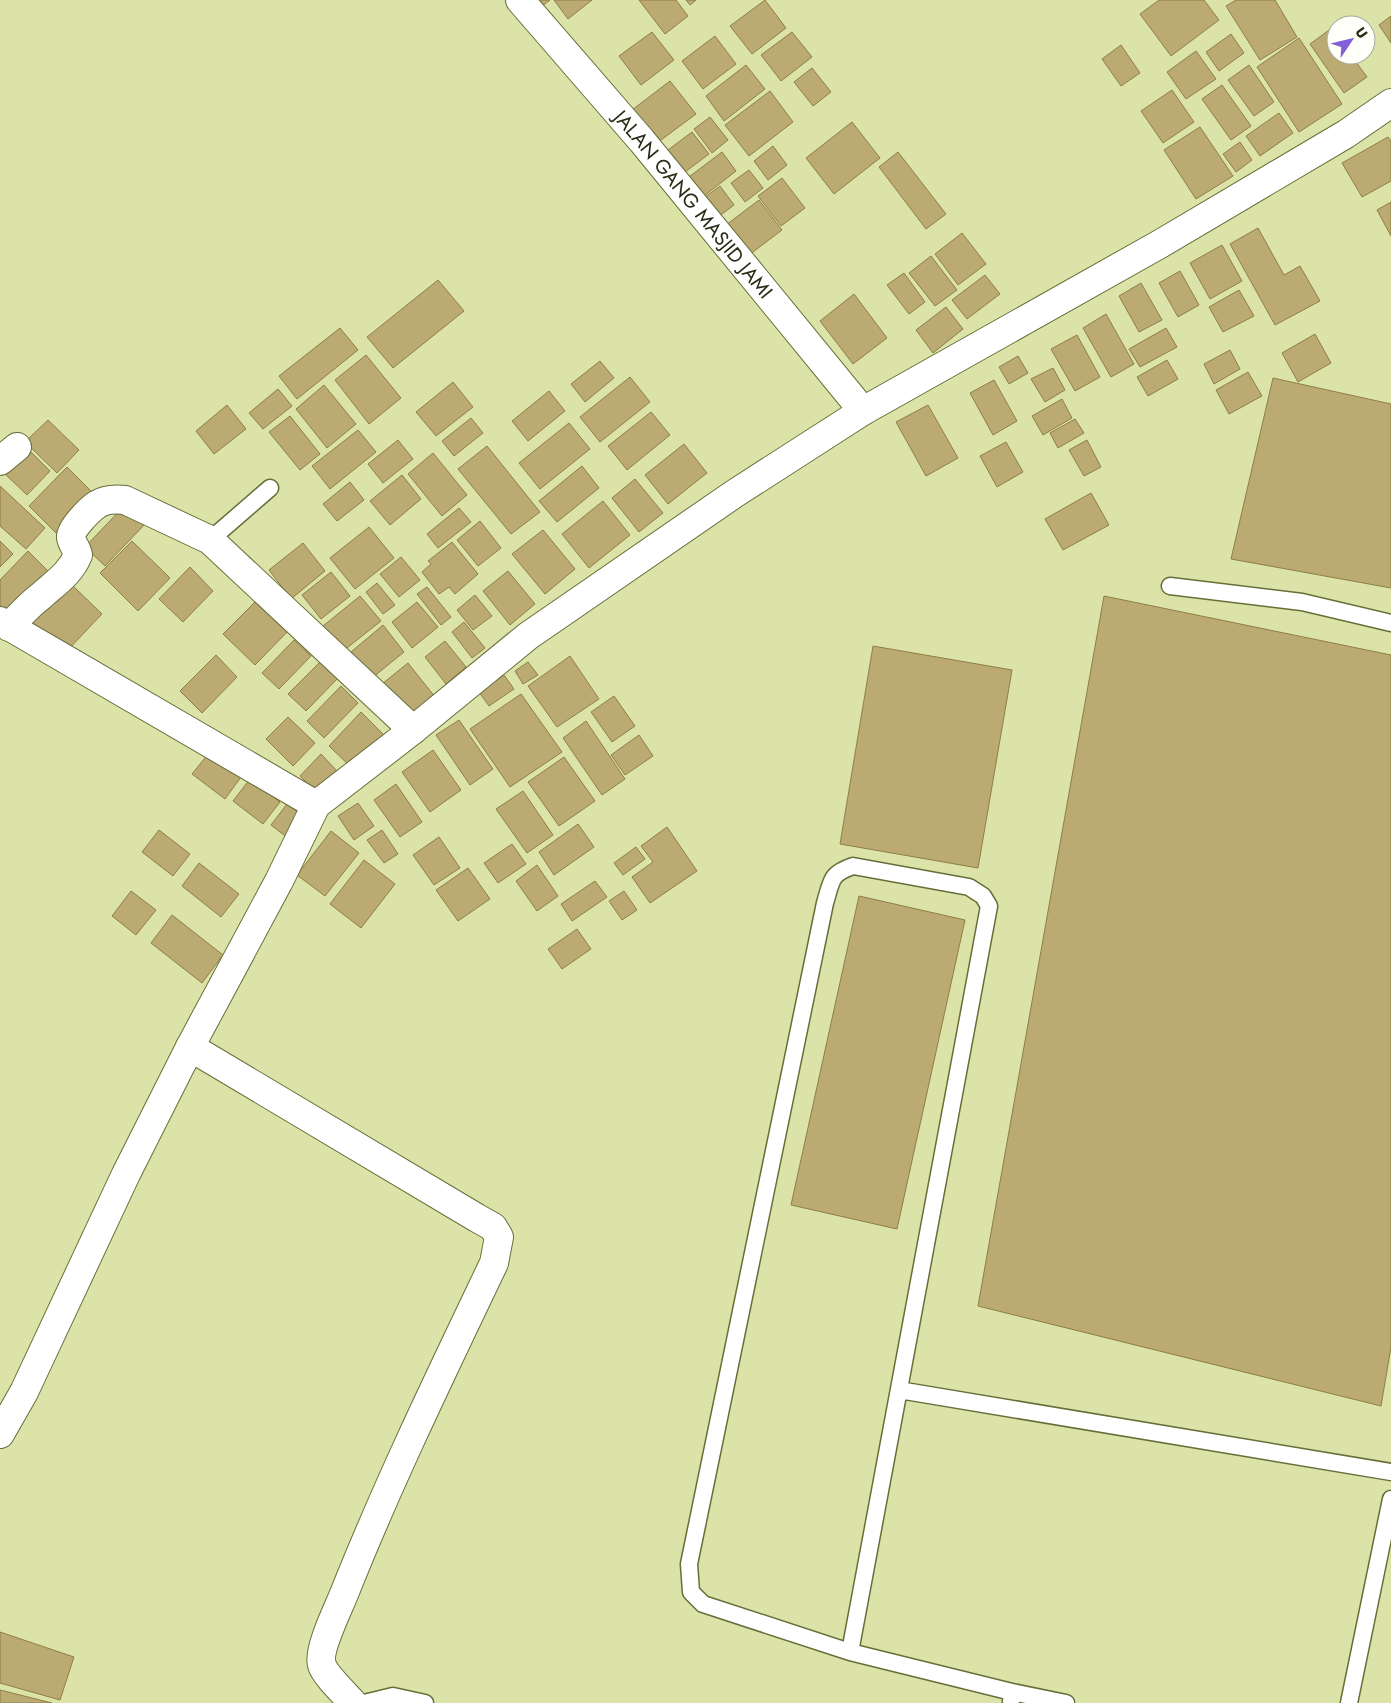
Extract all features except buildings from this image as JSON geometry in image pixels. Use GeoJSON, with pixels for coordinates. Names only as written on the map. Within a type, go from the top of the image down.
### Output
{"type":"FeatureCollection","features":[{"type":"Feature","properties":{"kind":"street","name":"JALAN GANG MASJID JAMI"},"geometry":{"type":"LineString","coordinates":[[520,0],[642,140],[863,411]]}},
{"type":"Feature","properties":{"kind":"street"},"geometry":{"type":"LineString","coordinates":[[0,1434],[24,1392],[126,1174],[190,1047],[279,881],[316,805],[413,730],[528,636],[722,502],[863,411],[1160,244],[1346,134],[1391,103]]}},
{"type":"Feature","properties":{"kind":"street"},"geometry":{"type":"LineString","coordinates":[[316,805],[4,624],[68,573],[78,555],[70,538],[71,533],[75,526],[98,504],[116,499],[125,500],[210,540],[413,730]]}},
{"type":"Feature","properties":{"kind":"street"},"geometry":{"type":"LineString","coordinates":[[190,1047],[493,1227],[499,1237],[494,1263],[411,1438],[362,1547],[323,1646],[321,1665],[353,1703]]}},
{"type":"Feature","properties":{"kind":"lane"},"geometry":{"type":"LineString","coordinates":[[210,540],[270,488]]}},
{"type":"Feature","properties":{"kind":"lane"},"geometry":{"type":"LineString","coordinates":[[1170,586],[1302,602],[1391,623]]}},
{"type":"Feature","properties":{"kind":"lane"},"geometry":{"type":"LineString","coordinates":[[850,1652],[989,906],[983,896],[968,887],[853,866],[842,870],[834,876],[825,903],[689,1564],[691,1592],[703,1604],[850,1652],[1011,1698],[1066,1703]]}},
{"type":"Feature","properties":{"kind":"lane"},"geometry":{"type":"LineString","coordinates":[[898,1390],[1391,1472]]}},
{"type":"Feature","properties":{"kind":"lane"},"geometry":{"type":"LineString","coordinates":[[1349,1703],[1391,1499]]}},
{"type":"Feature","properties":{"kind":"lane"},"geometry":{"type":"LineString","coordinates":[[364,1703],[393,1696],[425,1703]]}}]}
